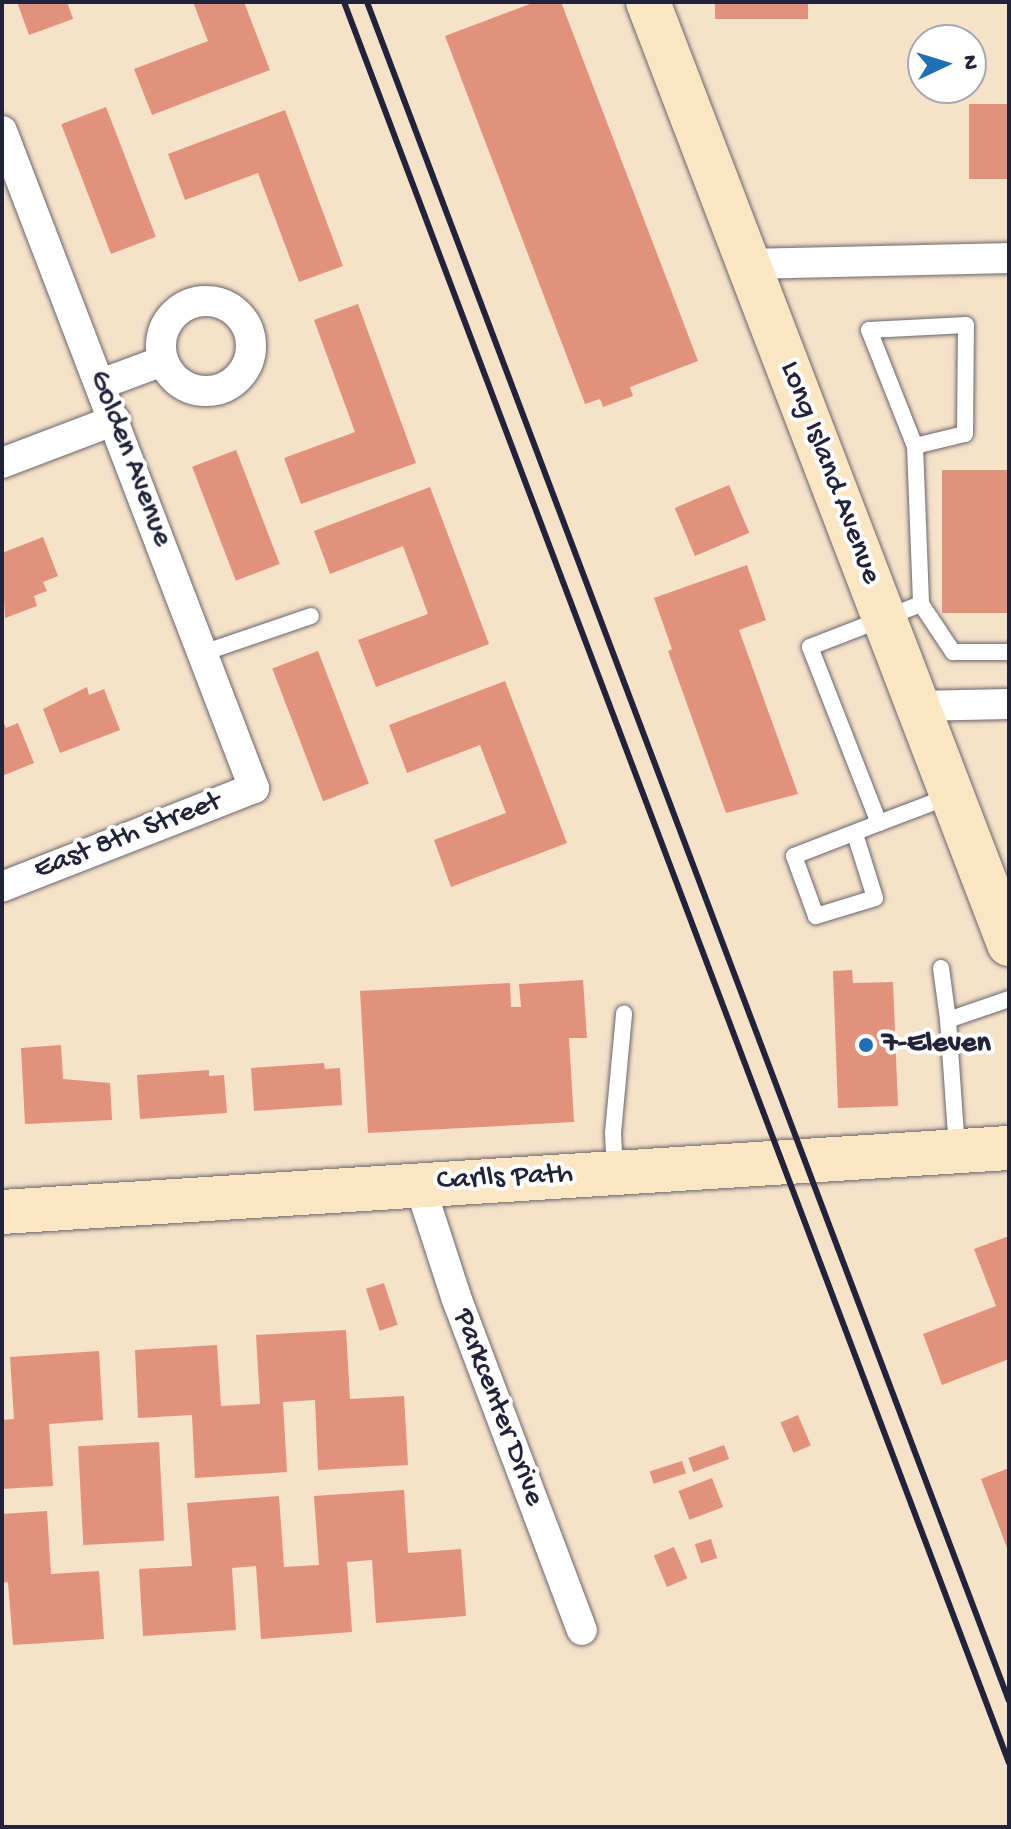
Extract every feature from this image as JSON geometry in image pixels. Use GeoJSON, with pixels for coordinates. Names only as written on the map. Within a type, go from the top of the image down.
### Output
{"type":"FeatureCollection","features":[{"type":"Feature","properties":{"kind":"street","name":"Long Island Avenue"},"geometry":{"type":"LineString","coordinates":[[648,2],[750,264],[903,612],[916,706],[1009,944]]}},
{"type":"Feature","properties":{"kind":"street","name":"Golden Avenue"},"geometry":{"type":"LineString","coordinates":[[2,131],[254,788]]}},
{"type":"Feature","properties":{"kind":"street"},"geometry":{"type":"LineString","coordinates":[[750,264],[1009,258]]}},
{"type":"Feature","properties":{"kind":"street"},"geometry":{"type":"LineString","coordinates":[[101,384],[163,361]]}},
{"type":"Feature","properties":{"kind":"street"},"geometry":{"type":"LineString","coordinates":[[2,463],[115,420]]}},
{"type":"Feature","properties":{"kind":"street"},"geometry":{"type":"LineString","coordinates":[[916,706],[1009,704]]}},
{"type":"Feature","properties":{"kind":"street","name":"East 8th Street"},"geometry":{"type":"LineString","coordinates":[[2,887],[254,788]]}},
{"type":"Feature","properties":{"kind":"street","name":"Carlls Path"},"geometry":{"type":"LineString","coordinates":[[2,1212],[419,1183],[615,1174],[1009,1148]]}},
{"type":"Feature","properties":{"kind":"street","name":"Parkcenter Drive"},"geometry":{"type":"LineString","coordinates":[[419,1183],[456,1297],[582,1630]]}},
{"type":"Feature","properties":{"kind":"lane"},"geometry":{"type":"LineString","coordinates":[[903,612],[915,446],[869,330],[966,325],[965,434],[915,446]]}},
{"type":"Feature","properties":{"kind":"lane"},"geometry":{"type":"LineString","coordinates":[[903,612],[953,652],[1009,652]]}},
{"type":"Feature","properties":{"kind":"lane"},"geometry":{"type":"LineString","coordinates":[[879,823],[810,647],[903,612]]}},
{"type":"Feature","properties":{"kind":"lane"},"geometry":{"type":"LineString","coordinates":[[203,653],[311,616]]}},
{"type":"Feature","properties":{"kind":"lane"},"geometry":{"type":"LineString","coordinates":[[855,834],[875,898],[816,916],[794,856],[951,796]]}},
{"type":"Feature","properties":{"kind":"lane"},"geometry":{"type":"LineString","coordinates":[[941,968],[948,1020],[957,1152]]}},
{"type":"Feature","properties":{"kind":"lane"},"geometry":{"type":"LineString","coordinates":[[948,1020],[1009,999]]}},
{"type":"Feature","properties":{"kind":"lane"},"geometry":{"type":"LineString","coordinates":[[615,1174],[613,1133],[624,1014]]}},
{"type":"Feature","properties":{"kind":"building"},"geometry":{"type":"Polygon","coordinates":[[[17,2],[67,2],[73,19],[29,35],[17,2]]]}},
{"type":"Feature","properties":{"kind":"building"},"geometry":{"type":"Polygon","coordinates":[[[193,2],[244,2],[270,70],[152,115],[134,69],[208,41],[193,2]]]}},
{"type":"Feature","properties":{"kind":"building"},"geometry":{"type":"Polygon","coordinates":[[[535,2],[561,2],[698,361],[630,387],[633,396],[603,407],[600,399],[585,404],[445,36],[535,2]]]}},
{"type":"Feature","properties":{"kind":"building"},"geometry":{"type":"Polygon","coordinates":[[[715,2],[808,2],[808,19],[715,19],[715,2]]]}},
{"type":"Feature","properties":{"kind":"building"},"geometry":{"type":"Polygon","coordinates":[[[969,104],[1009,104],[1009,179],[969,179],[969,104]]]}},
{"type":"Feature","properties":{"kind":"building"},"geometry":{"type":"Polygon","coordinates":[[[106,107],[156,237],[111,254],[61,124],[106,107]]]}},
{"type":"Feature","properties":{"kind":"building"},"geometry":{"type":"Polygon","coordinates":[[[285,110],[343,266],[299,282],[258,173],[185,200],[168,154],[285,110]]]}},
{"type":"Feature","properties":{"kind":"building"},"geometry":{"type":"Polygon","coordinates":[[[358,304],[416,463],[301,504],[284,458],[355,432],[314,320],[358,304]]]}},
{"type":"Feature","properties":{"kind":"building"},"geometry":{"type":"Polygon","coordinates":[[[236,450],[280,564],[236,581],[192,467],[236,450]]]}},
{"type":"Feature","properties":{"kind":"building"},"geometry":{"type":"Polygon","coordinates":[[[942,470],[1009,470],[1009,613],[942,613],[942,470]]]}},
{"type":"Feature","properties":{"kind":"building"},"geometry":{"type":"Polygon","coordinates":[[[729,485],[749,533],[695,556],[675,508],[729,485]]]}},
{"type":"Feature","properties":{"kind":"building"},"geometry":{"type":"Polygon","coordinates":[[[430,487],[489,644],[376,687],[358,640],[428,614],[403,546],[330,574],[314,531],[430,487]]]}},
{"type":"Feature","properties":{"kind":"building"},"geometry":{"type":"Polygon","coordinates":[[[43,537],[58,576],[43,582],[47,591],[34,596],[37,606],[5,618],[2,553],[43,537]]]}},
{"type":"Feature","properties":{"kind":"building"},"geometry":{"type":"Polygon","coordinates":[[[747,565],[766,620],[739,630],[798,794],[726,813],[668,651],[672,649],[654,598],[747,565]]]}},
{"type":"Feature","properties":{"kind":"building"},"geometry":{"type":"Polygon","coordinates":[[[318,651],[369,784],[323,801],[272,669],[318,651]]]}},
{"type":"Feature","properties":{"kind":"building"},"geometry":{"type":"Polygon","coordinates":[[[505,681],[567,843],[451,887],[434,840],[506,813],[480,745],[407,773],[389,725],[505,681]]]}},
{"type":"Feature","properties":{"kind":"building"},"geometry":{"type":"Polygon","coordinates":[[[87,687],[89,695],[104,689],[120,730],[60,753],[43,709],[87,687]]]}},
{"type":"Feature","properties":{"kind":"building"},"geometry":{"type":"Polygon","coordinates":[[[2,719],[6,728],[18,723],[34,763],[2,776],[2,719]]]}},
{"type":"Feature","properties":{"kind":"building","name":"7-Eleven"},"geometry":{"type":"Polygon","coordinates":[[[852,970],[853,983],[893,982],[898,1106],[838,1108],[833,971],[852,970]]]}},
{"type":"Feature","properties":{"kind":"building"},"geometry":{"type":"Polygon","coordinates":[[[583,980],[587,1038],[569,1038],[574,1122],[368,1133],[360,991],[510,983],[511,1007],[521,1007],[519,984],[583,980]]]}},
{"type":"Feature","properties":{"kind":"building"},"geometry":{"type":"Polygon","coordinates":[[[61,1045],[63,1079],[110,1083],[112,1120],[25,1124],[21,1048],[61,1045]]]}},
{"type":"Feature","properties":{"kind":"building"},"geometry":{"type":"Polygon","coordinates":[[[324,1063],[325,1069],[340,1068],[342,1105],[254,1111],[251,1068],[324,1063]]]}},
{"type":"Feature","properties":{"kind":"building"},"geometry":{"type":"Polygon","coordinates":[[[209,1070],[209,1076],[224,1075],[227,1113],[140,1119],[137,1075],[209,1070]]]}},
{"type":"Feature","properties":{"kind":"building"},"geometry":{"type":"Polygon","coordinates":[[[1009,1236],[1009,1359],[942,1385],[923,1334],[996,1306],[974,1249],[1009,1236]]]}},
{"type":"Feature","properties":{"kind":"building"},"geometry":{"type":"Polygon","coordinates":[[[384,1283],[398,1325],[380,1331],[366,1289],[384,1283]]]}},
{"type":"Feature","properties":{"kind":"building"},"geometry":{"type":"Polygon","coordinates":[[[346,1330],[350,1399],[404,1396],[408,1465],[318,1470],[315,1400],[283,1402],[287,1472],[195,1478],[192,1415],[138,1418],[135,1350],[217,1345],[221,1406],[260,1404],[256,1335],[346,1330]]]}},
{"type":"Feature","properties":{"kind":"building"},"geometry":{"type":"Polygon","coordinates":[[[99,1351],[103,1420],[49,1424],[53,1486],[2,1489],[2,1420],[14,1419],[10,1357],[99,1351]]]}},
{"type":"Feature","properties":{"kind":"building"},"geometry":{"type":"Polygon","coordinates":[[[798,1415],[811,1445],[793,1453],[781,1422],[798,1415]]]}},
{"type":"Feature","properties":{"kind":"building"},"geometry":{"type":"Polygon","coordinates":[[[159,1442],[164,1541],[83,1545],[78,1446],[159,1442]]]}},
{"type":"Feature","properties":{"kind":"building"},"geometry":{"type":"Polygon","coordinates":[[[724,1445],[729,1459],[693,1472],[688,1458],[724,1445]]]}},
{"type":"Feature","properties":{"kind":"building"},"geometry":{"type":"Polygon","coordinates":[[[682,1461],[686,1473],[654,1484],[650,1472],[682,1461]]]}},
{"type":"Feature","properties":{"kind":"building"},"geometry":{"type":"Polygon","coordinates":[[[1009,1468],[1009,1553],[981,1479],[1009,1468]]]}},
{"type":"Feature","properties":{"kind":"building"},"geometry":{"type":"Polygon","coordinates":[[[712,1478],[723,1507],[690,1520],[678,1491],[712,1478]]]}},
{"type":"Feature","properties":{"kind":"building"},"geometry":{"type":"Polygon","coordinates":[[[404,1490],[408,1553],[461,1549],[466,1616],[376,1623],[372,1560],[347,1562],[352,1632],[261,1639],[256,1566],[232,1568],[236,1630],[143,1636],[139,1569],[192,1566],[187,1503],[279,1496],[284,1567],[319,1565],[314,1496],[404,1490]]]}},
{"type":"Feature","properties":{"kind":"building"},"geometry":{"type":"Polygon","coordinates":[[[47,1511],[51,1574],[99,1571],[104,1639],[13,1645],[8,1582],[2,1583],[2,1514],[47,1511]]]}},
{"type":"Feature","properties":{"kind":"building"},"geometry":{"type":"Polygon","coordinates":[[[711,1539],[717,1558],[701,1563],[695,1544],[711,1539]]]}},
{"type":"Feature","properties":{"kind":"building"},"geometry":{"type":"Polygon","coordinates":[[[674,1547],[687,1578],[667,1587],[654,1556],[674,1547]]]}},
{"type":"Feature","properties":{"kind":"railway"},"geometry":{"type":"LineString","coordinates":[[344,2],[1009,1763]]}},
{"type":"Feature","properties":{"kind":"railway"},"geometry":{"type":"LineString","coordinates":[[367,2],[1009,1701]]}},
{"type":"Feature","properties":{"kind":"place","name":"7-Eleven"},"geometry":{"type":"Point","coordinates":[866,1045]}}]}
